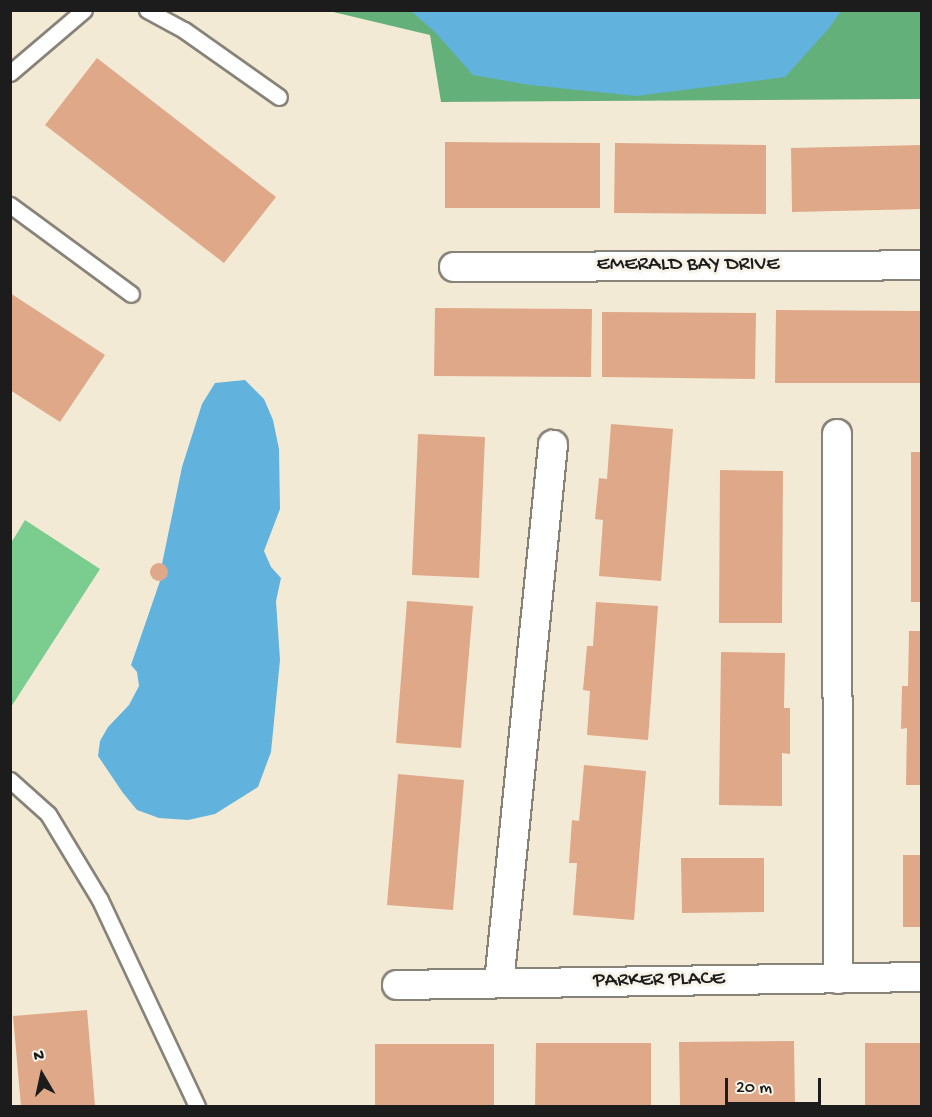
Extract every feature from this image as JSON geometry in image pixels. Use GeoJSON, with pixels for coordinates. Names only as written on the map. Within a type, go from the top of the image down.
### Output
{"type":"FeatureCollection","features":[{"type":"Feature","properties":{"kind":"street","name":"EMERALD BAY DRIVE"},"geometry":{"type":"LineString","coordinates":[[454,267],[921,265]]}},
{"type":"Feature","properties":{"kind":"street"},"geometry":{"type":"LineString","coordinates":[[837,434],[838,979]]}},
{"type":"Feature","properties":{"kind":"street"},"geometry":{"type":"LineString","coordinates":[[499,983],[553,445]]}},
{"type":"Feature","properties":{"kind":"street","name":"PARKER PLACE"},"geometry":{"type":"LineString","coordinates":[[398,985],[921,977]]}},
{"type":"Feature","properties":{"kind":"lane"},"geometry":{"type":"LineString","coordinates":[[10,73],[84,10]]}},
{"type":"Feature","properties":{"kind":"lane"},"geometry":{"type":"LineString","coordinates":[[147,10],[184,30],[279,97]]}},
{"type":"Feature","properties":{"kind":"lane"},"geometry":{"type":"LineString","coordinates":[[10,205],[131,294]]}},
{"type":"Feature","properties":{"kind":"lane"},"geometry":{"type":"LineString","coordinates":[[10,780],[48,814],[100,900],[197,1107]]}},
{"type":"Feature","properties":{"kind":"green space"},"geometry":{"type":"Polygon","coordinates":[[[329,11],[921,11],[921,99],[441,102],[430,35],[329,11]]]}},
{"type":"Feature","properties":{"kind":"green space"},"geometry":{"type":"Polygon","coordinates":[[[25,520],[100,569],[11,707],[11,543],[25,520]]]}},
{"type":"Feature","properties":{"kind":"water"},"geometry":{"type":"Polygon","coordinates":[[[411,11],[841,11],[829,28],[785,77],[636,96],[530,85],[473,75],[435,32],[411,11]]]}},
{"type":"Feature","properties":{"kind":"water"},"geometry":{"type":"Polygon","coordinates":[[[245,380],[264,399],[273,420],[279,449],[280,509],[264,551],[271,567],[281,578],[276,601],[280,660],[271,752],[258,787],[215,814],[188,820],[159,818],[137,810],[123,793],[98,756],[100,741],[108,727],[129,705],[139,686],[137,672],[131,665],[160,581],[167,576],[167,570],[162,564],[182,467],[202,404],[215,383],[245,380]]]}},
{"type":"Feature","properties":{"kind":"building"},"geometry":{"type":"Polygon","coordinates":[[[97,58],[276,197],[224,263],[45,125],[97,58]]]}},
{"type":"Feature","properties":{"kind":"building"},"geometry":{"type":"Polygon","coordinates":[[[445,142],[600,143],[600,208],[445,208],[445,142]]]}},
{"type":"Feature","properties":{"kind":"building"},"geometry":{"type":"Polygon","coordinates":[[[615,143],[766,145],[766,214],[614,213],[615,143]]]}},
{"type":"Feature","properties":{"kind":"building"},"geometry":{"type":"Polygon","coordinates":[[[922,145],[922,209],[792,212],[791,148],[922,145]]]}},
{"type":"Feature","properties":{"kind":"building"},"geometry":{"type":"Polygon","coordinates":[[[10,293],[105,355],[60,422],[10,390],[10,293]]]}},
{"type":"Feature","properties":{"kind":"building"},"geometry":{"type":"Polygon","coordinates":[[[435,308],[592,309],[591,377],[434,376],[435,308]]]}},
{"type":"Feature","properties":{"kind":"building"},"geometry":{"type":"Polygon","coordinates":[[[776,310],[922,311],[922,383],[775,383],[776,310]]]}},
{"type":"Feature","properties":{"kind":"building"},"geometry":{"type":"Polygon","coordinates":[[[602,312],[756,313],[755,379],[602,377],[602,312]]]}},
{"type":"Feature","properties":{"kind":"building"},"geometry":{"type":"Polygon","coordinates":[[[611,424],[673,429],[661,581],[599,576],[603,520],[595,519],[599,478],[607,479],[611,424]]]}},
{"type":"Feature","properties":{"kind":"building"},"geometry":{"type":"Polygon","coordinates":[[[418,434],[485,437],[479,578],[412,575],[418,434]]]}},
{"type":"Feature","properties":{"kind":"building"},"geometry":{"type":"Polygon","coordinates":[[[911,452],[922,452],[922,602],[911,602],[911,452]]]}},
{"type":"Feature","properties":{"kind":"building"},"geometry":{"type":"Polygon","coordinates":[[[720,470],[783,471],[782,623],[719,623],[720,470]]]}},
{"type":"Feature","properties":{"kind":"building"},"geometry":{"type":"Polygon","coordinates":[[[159,563],[165,566],[168,572],[165,578],[159,581],[153,578],[150,572],[153,566],[159,563]]]}},
{"type":"Feature","properties":{"kind":"building"},"geometry":{"type":"Polygon","coordinates":[[[407,601],[473,606],[461,748],[396,743],[407,601]]]}},
{"type":"Feature","properties":{"kind":"building"},"geometry":{"type":"Polygon","coordinates":[[[596,602],[658,606],[648,740],[587,735],[590,691],[583,690],[587,646],[593,646],[596,602]]]}},
{"type":"Feature","properties":{"kind":"building"},"geometry":{"type":"Polygon","coordinates":[[[909,631],[922,631],[922,785],[906,785],[907,728],[901,729],[902,686],[908,686],[909,631]]]}},
{"type":"Feature","properties":{"kind":"building"},"geometry":{"type":"Polygon","coordinates":[[[721,652],[785,653],[784,708],[790,708],[790,754],[782,753],[782,806],[719,805],[721,652]]]}},
{"type":"Feature","properties":{"kind":"building"},"geometry":{"type":"Polygon","coordinates":[[[584,765],[646,771],[634,920],[573,915],[577,863],[569,863],[572,820],[579,821],[584,765]]]}},
{"type":"Feature","properties":{"kind":"building"},"geometry":{"type":"Polygon","coordinates":[[[398,774],[464,780],[453,910],[387,905],[398,774]]]}},
{"type":"Feature","properties":{"kind":"building"},"geometry":{"type":"Polygon","coordinates":[[[903,855],[922,855],[922,927],[903,927],[903,855]]]}},
{"type":"Feature","properties":{"kind":"building"},"geometry":{"type":"Polygon","coordinates":[[[681,858],[764,858],[764,912],[682,913],[681,858]]]}},
{"type":"Feature","properties":{"kind":"building"},"geometry":{"type":"Polygon","coordinates":[[[87,1010],[95,1106],[21,1106],[13,1016],[87,1010]]]}},
{"type":"Feature","properties":{"kind":"building"},"geometry":{"type":"Polygon","coordinates":[[[794,1041],[795,1106],[680,1106],[679,1042],[794,1041]]]}},
{"type":"Feature","properties":{"kind":"building"},"geometry":{"type":"Polygon","coordinates":[[[536,1043],[651,1043],[651,1106],[535,1106],[536,1043]]]}},
{"type":"Feature","properties":{"kind":"building"},"geometry":{"type":"Polygon","coordinates":[[[865,1043],[922,1043],[922,1106],[865,1106],[865,1043]]]}},
{"type":"Feature","properties":{"kind":"building"},"geometry":{"type":"Polygon","coordinates":[[[375,1044],[494,1044],[494,1105],[375,1105],[375,1044]]]}}]}
